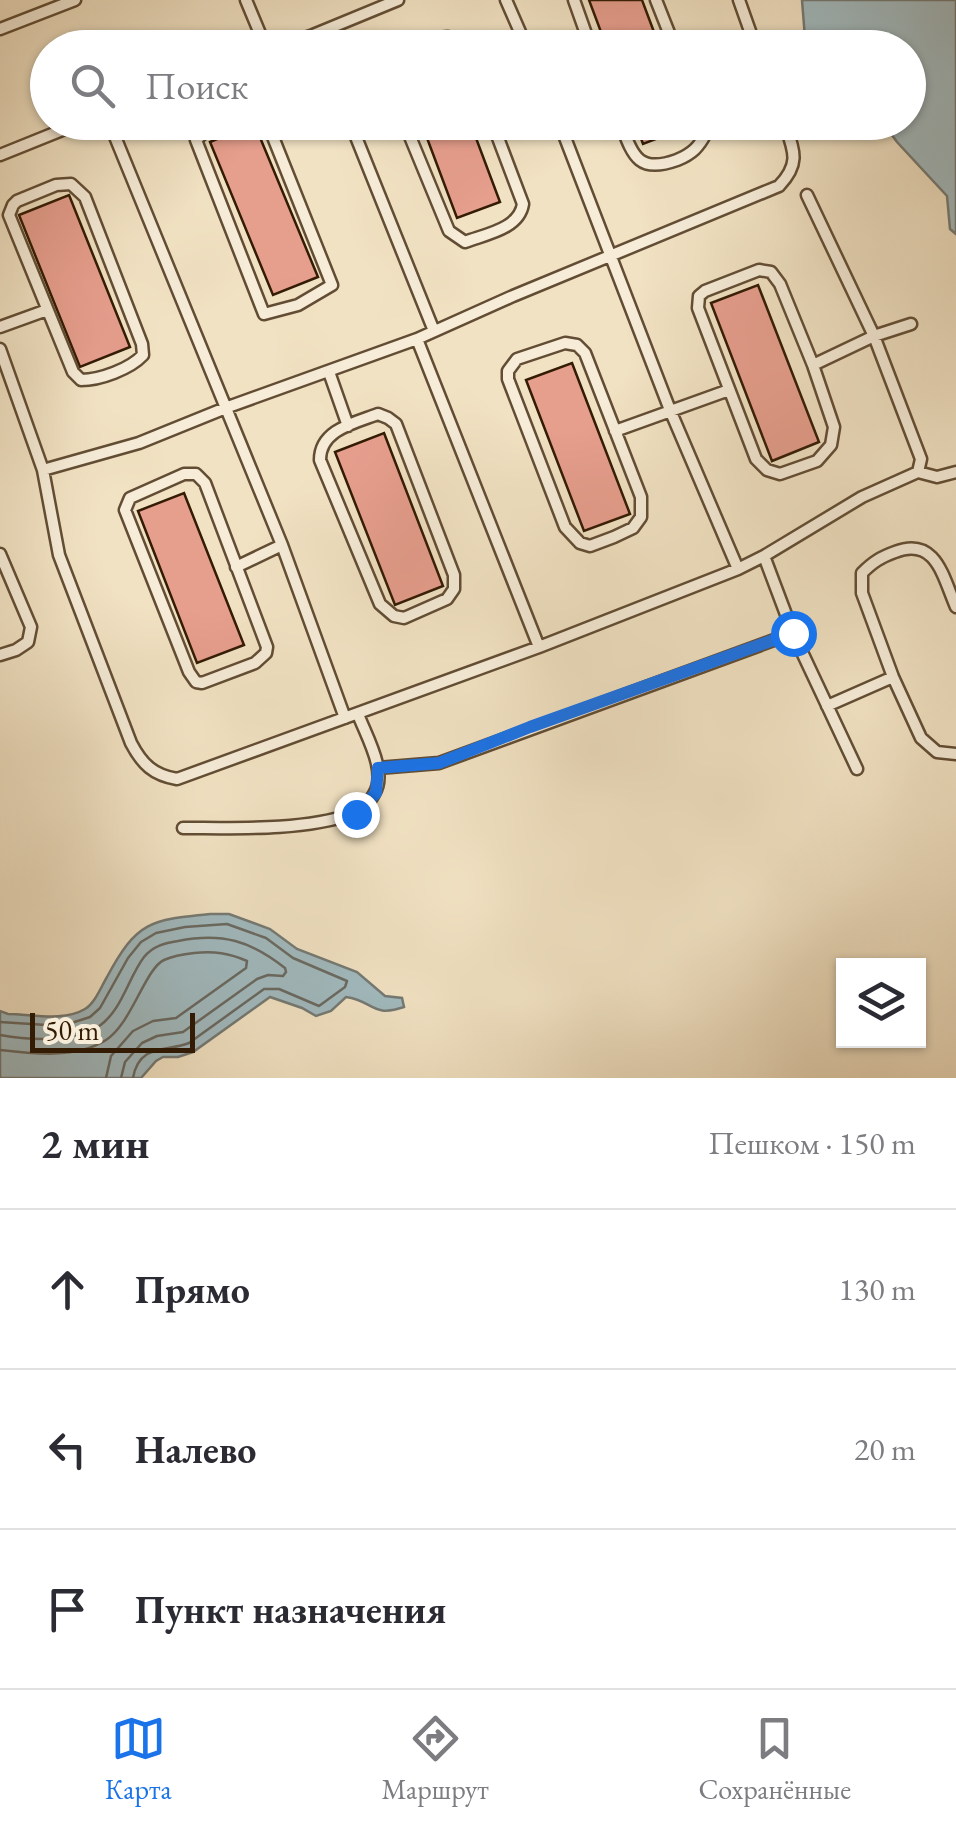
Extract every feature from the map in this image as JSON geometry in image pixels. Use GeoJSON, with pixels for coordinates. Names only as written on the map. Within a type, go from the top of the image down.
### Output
{"type":"FeatureCollection","features":[{"type":"Feature","properties":{"kind":"lane"},"geometry":{"type":"LineString","coordinates":[[0,30],[74,0]]}},
{"type":"Feature","properties":{"kind":"lane"},"geometry":{"type":"LineString","coordinates":[[246,0],[258,30]]}},
{"type":"Feature","properties":{"kind":"lane"},"geometry":{"type":"LineString","coordinates":[[325,30],[398,0]]}},
{"type":"Feature","properties":{"kind":"lane"},"geometry":{"type":"LineString","coordinates":[[506,0],[519,30]]}},
{"type":"Feature","properties":{"kind":"lane"},"geometry":{"type":"LineString","coordinates":[[574,0],[585,30]]}},
{"type":"Feature","properties":{"kind":"lane"},"geometry":{"type":"LineString","coordinates":[[656,0],[668,30]]}},
{"type":"Feature","properties":{"kind":"lane"},"geometry":{"type":"LineString","coordinates":[[739,0],[750,30]]}},
{"type":"Feature","properties":{"kind":"lane"},"geometry":{"type":"LineString","coordinates":[[0,155],[37,140]]}},
{"type":"Feature","properties":{"kind":"lane"},"geometry":{"type":"LineString","coordinates":[[116,140],[228,407],[345,718]]}},
{"type":"Feature","properties":{"kind":"lane"},"geometry":{"type":"LineString","coordinates":[[196,140],[264,314],[298,306],[332,285],[274,140]]}},
{"type":"Feature","properties":{"kind":"lane"},"geometry":{"type":"LineString","coordinates":[[357,140],[434,331]]}},
{"type":"Feature","properties":{"kind":"lane"},"geometry":{"type":"LineString","coordinates":[[412,140],[450,231],[465,242],[511,225],[522,215],[524,204],[499,140]]}},
{"type":"Feature","properties":{"kind":"lane"},"geometry":{"type":"LineString","coordinates":[[565,140],[670,410],[738,568]]}},
{"type":"Feature","properties":{"kind":"lane"},"geometry":{"type":"LineString","coordinates":[[628,140],[636,157],[657,167],[689,155],[702,140]]}},
{"type":"Feature","properties":{"kind":"lane"},"geometry":{"type":"LineString","coordinates":[[44,470],[140,443],[417,339],[779,186],[795,161],[789,140]]}},
{"type":"Feature","properties":{"kind":"lane"},"geometry":{"type":"LineString","coordinates":[[71,184],[86,197],[144,355],[91,380],[80,380],[47,310],[10,222],[9,210],[17,201],[56,185],[71,184]]}},
{"type":"Feature","properties":{"kind":"lane"},"geometry":{"type":"LineString","coordinates":[[806,194],[874,336],[921,458],[918,472]]}},
{"type":"Feature","properties":{"kind":"lane"},"geometry":{"type":"LineString","coordinates":[[759,270],[771,272],[777,277],[813,364],[834,427],[831,445],[817,461],[780,474],[767,470],[756,459],[729,390],[698,302],[700,296],[710,287],[759,270]]}},
{"type":"Feature","properties":{"kind":"lane"},"geometry":{"type":"LineString","coordinates":[[0,327],[47,310]]}},
{"type":"Feature","properties":{"kind":"lane"},"geometry":{"type":"LineString","coordinates":[[813,364],[910,324]]}},
{"type":"Feature","properties":{"kind":"lane"},"geometry":{"type":"LineString","coordinates":[[417,339],[539,647]]}},
{"type":"Feature","properties":{"kind":"lane"},"geometry":{"type":"LineString","coordinates":[[565,343],[576,345],[586,353],[615,431],[641,497],[641,517],[634,528],[590,546],[580,543],[565,527],[510,390],[508,371],[517,359],[565,343]]}},
{"type":"Feature","properties":{"kind":"lane"},"geometry":{"type":"LineString","coordinates":[[0,349],[44,470],[59,555],[131,743],[150,770],[177,779],[539,647],[738,568],[862,496],[918,472],[937,477],[956,472]]}},
{"type":"Feature","properties":{"kind":"lane"},"geometry":{"type":"LineString","coordinates":[[329,372],[348,426]]}},
{"type":"Feature","properties":{"kind":"lane"},"geometry":{"type":"LineString","coordinates":[[615,431],[729,390]]}},
{"type":"Feature","properties":{"kind":"lane"},"geometry":{"type":"LineString","coordinates":[[378,414],[396,424],[454,574],[454,589],[447,599],[404,618],[394,616],[380,604],[320,460],[320,448],[328,436],[348,426],[378,414]]}},
{"type":"Feature","properties":{"kind":"lane"},"geometry":{"type":"LineString","coordinates":[[184,474],[196,474],[205,484],[236,568],[265,640],[266,654],[255,663],[207,682],[196,682],[126,516],[126,504],[130,498],[184,474]]}},
{"type":"Feature","properties":{"kind":"lane"},"geometry":{"type":"LineString","coordinates":[[236,568],[282,544]]}},
{"type":"Feature","properties":{"kind":"lane"},"geometry":{"type":"LineString","coordinates":[[956,606],[936,560],[925,549],[908,547],[875,560],[862,573],[862,593],[893,676],[922,738],[937,752],[956,754]]}},
{"type":"Feature","properties":{"kind":"lane"},"geometry":{"type":"LineString","coordinates":[[0,554],[31,628],[28,642],[0,655]]}},
{"type":"Feature","properties":{"kind":"lane"},"geometry":{"type":"LineString","coordinates":[[764,556],[793,633],[856,769]]}},
{"type":"Feature","properties":{"kind":"lane"},"geometry":{"type":"LineString","coordinates":[[378,768],[439,763],[793,633]]}},
{"type":"Feature","properties":{"kind":"lane"},"geometry":{"type":"LineString","coordinates":[[828,706],[893,676]]}},
{"type":"Feature","properties":{"kind":"lane"},"geometry":{"type":"LineString","coordinates":[[183,828],[308,823],[356,814],[376,793],[378,768],[358,714]]}},
{"type":"Feature","properties":{"kind":"water"},"geometry":{"type":"Polygon","coordinates":[[[802,0],[956,0],[956,234],[950,229],[947,196],[896,140],[926,140],[926,30],[804,30],[802,0]]]}},
{"type":"Feature","properties":{"kind":"water"},"geometry":{"type":"Polygon","coordinates":[[[229,914],[270,929],[297,949],[357,972],[385,996],[402,998],[404,1007],[379,1010],[346,997],[331,1011],[316,1016],[270,997],[193,1052],[156,1061],[141,1078],[0,1078],[0,1011],[57,1016],[85,1009],[137,934],[173,918],[229,914]]]}},
{"type":"Feature","properties":{"kind":"building"},"geometry":{"type":"Polygon","coordinates":[[[589,0],[642,0],[653,30],[600,30],[589,0]]]}},
{"type":"Feature","properties":{"kind":"building"},"geometry":{"type":"Polygon","coordinates":[[[261,140],[318,277],[273,295],[210,142],[261,140]]]}},
{"type":"Feature","properties":{"kind":"building"},"geometry":{"type":"Polygon","coordinates":[[[428,140],[477,140],[500,202],[457,218],[428,140]]]}},
{"type":"Feature","properties":{"kind":"building"},"geometry":{"type":"Polygon","coordinates":[[[69,195],[130,347],[80,367],[19,215],[69,195]]]}},
{"type":"Feature","properties":{"kind":"building"},"geometry":{"type":"Polygon","coordinates":[[[758,285],[819,442],[772,461],[711,303],[758,285]]]}},
{"type":"Feature","properties":{"kind":"building"},"geometry":{"type":"Polygon","coordinates":[[[572,363],[630,514],[584,531],[526,380],[572,363]]]}},
{"type":"Feature","properties":{"kind":"building"},"geometry":{"type":"Polygon","coordinates":[[[384,433],[443,586],[395,605],[335,452],[384,433]]]}},
{"type":"Feature","properties":{"kind":"building"},"geometry":{"type":"Polygon","coordinates":[[[184,493],[244,645],[197,663],[138,511],[184,493]]]}},
{"type":"Feature","properties":{"kind":"route"},"geometry":{"type":"LineString","coordinates":[[356,814],[376,793],[378,768],[439,763],[793,633]]}}]}
